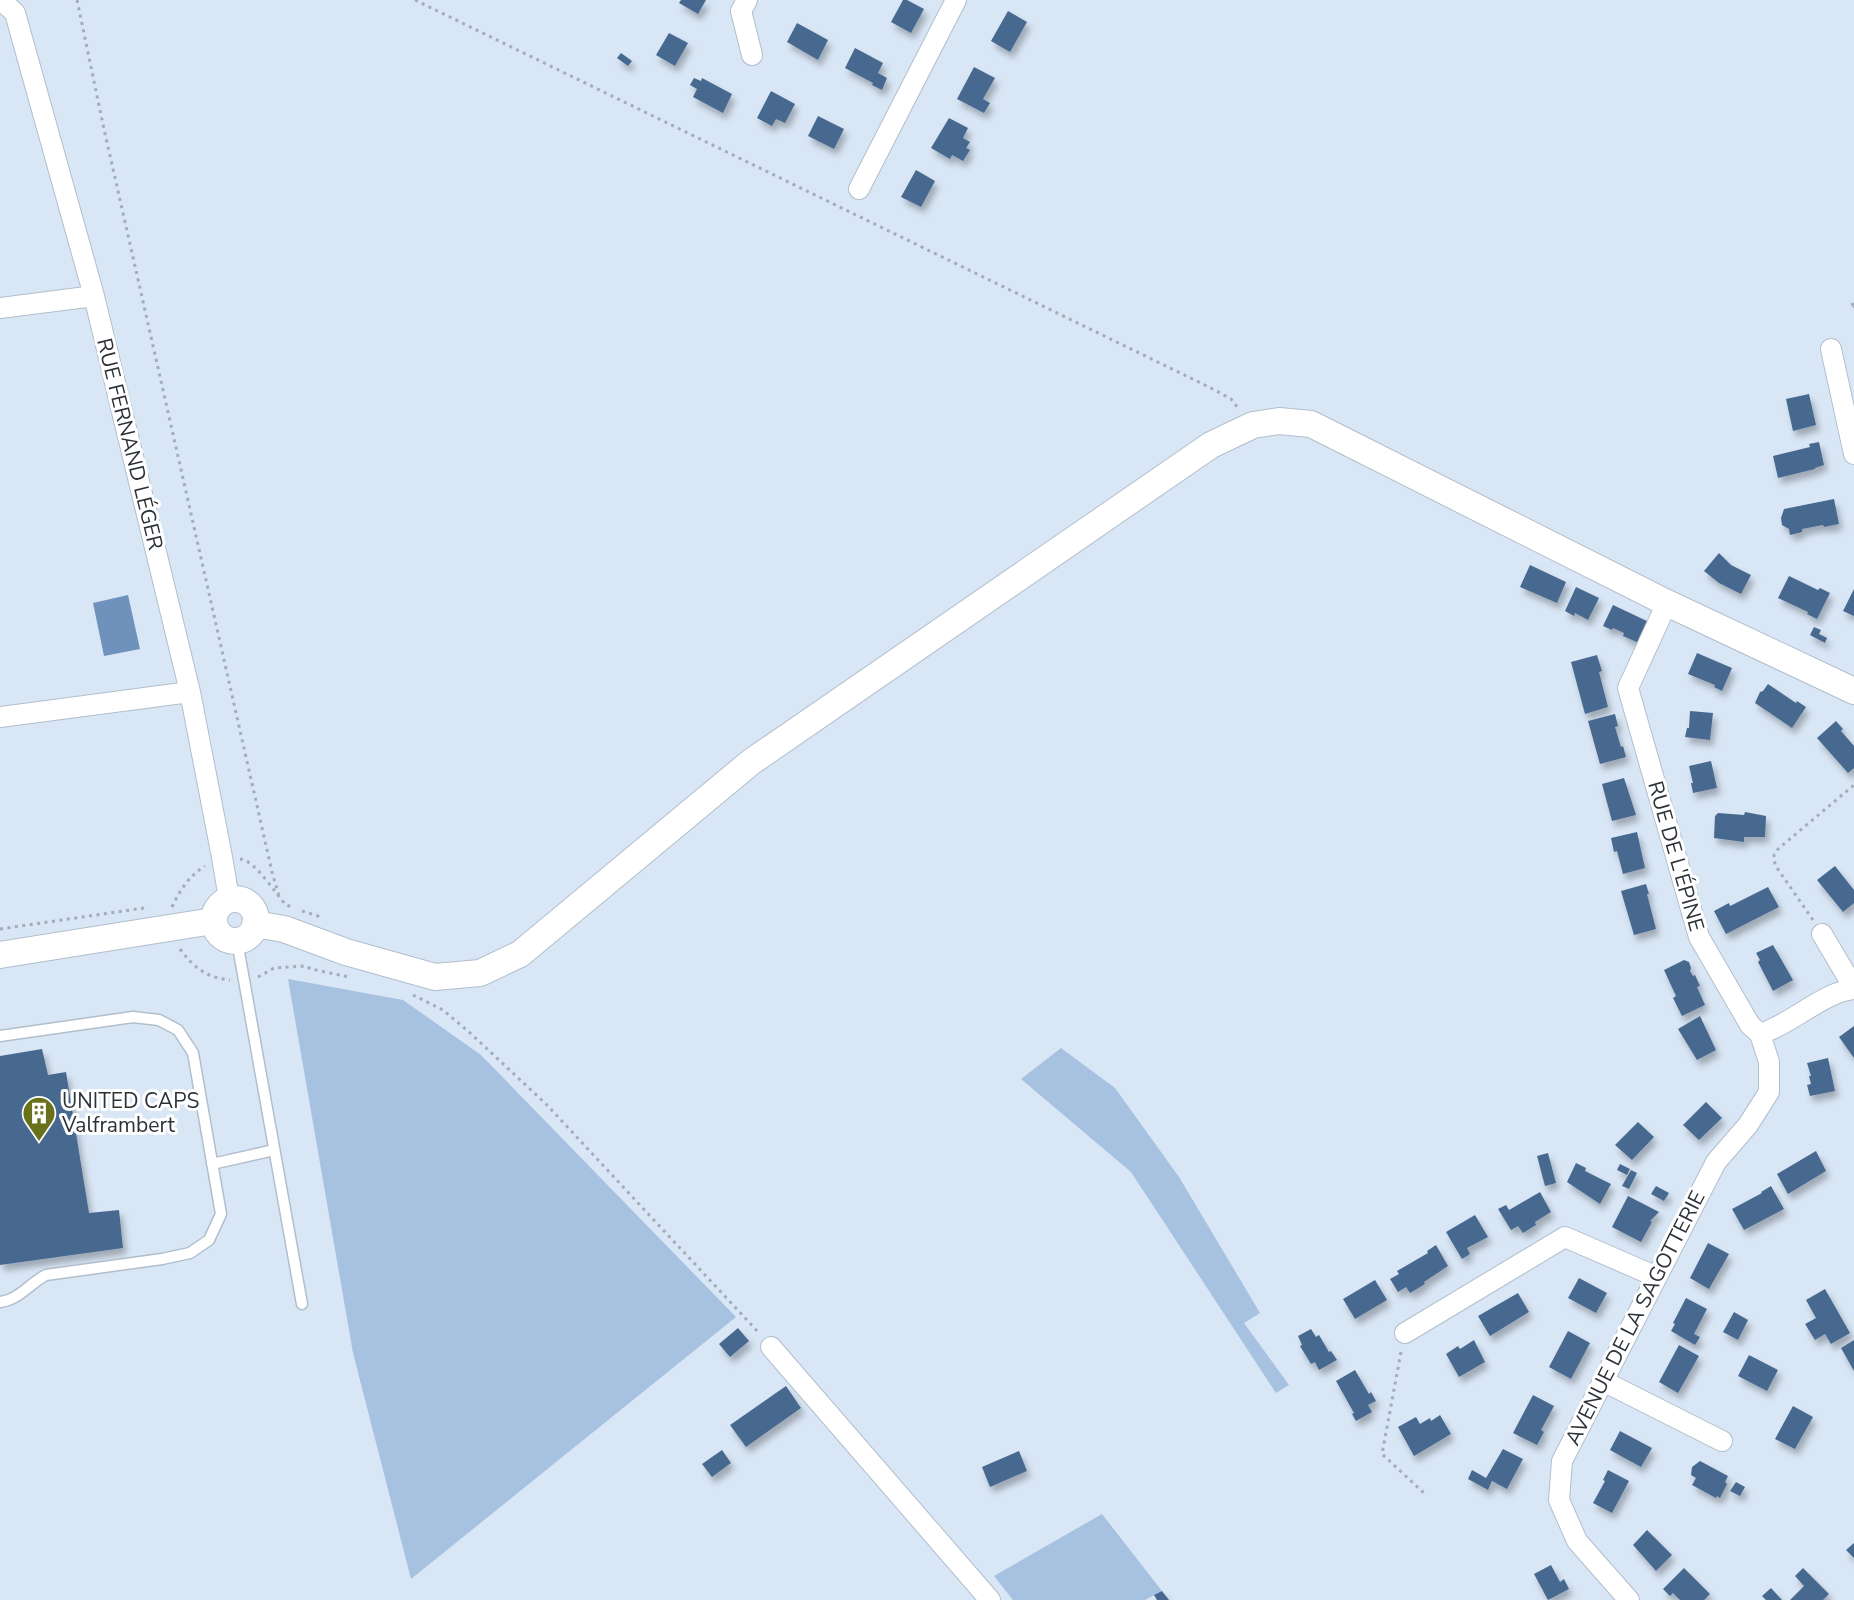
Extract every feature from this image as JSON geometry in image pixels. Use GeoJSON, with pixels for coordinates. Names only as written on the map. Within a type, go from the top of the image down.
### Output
{"type":"FeatureCollection","features":[{"type":"Feature","properties":{"kind":"street","name":"RUE FERNAND LÉGER"},"geometry":{"type":"LineString","coordinates":[[1,0],[15,13],[94,296],[190,692],[228,899]]}},
{"type":"Feature","properties":{"kind":"street"},"geometry":{"type":"LineString","coordinates":[[747,0],[741,11],[752,55]]}},
{"type":"Feature","properties":{"kind":"street"},"geometry":{"type":"LineString","coordinates":[[859,189],[956,0]]}},
{"type":"Feature","properties":{"kind":"street"},"geometry":{"type":"LineString","coordinates":[[0,308],[94,296]]}},
{"type":"Feature","properties":{"kind":"street"},"geometry":{"type":"LineString","coordinates":[[1832,349],[1854,454]]}},
{"type":"Feature","properties":{"kind":"street"},"geometry":{"type":"LineString","coordinates":[[255,924],[284,929],[346,952],[435,976],[480,973],[520,954],[751,762],[1211,445],[1253,425],[1279,421],[1311,424],[1667,603],[1854,691]]}},
{"type":"Feature","properties":{"kind":"street","name":"RUE DE L'ÉPINE"},"geometry":{"type":"LineString","coordinates":[[1667,603],[1628,688],[1699,937],[1750,1025],[1760,1034]]}},
{"type":"Feature","properties":{"kind":"street"},"geometry":{"type":"LineString","coordinates":[[0,717],[190,692]]}},
{"type":"Feature","properties":{"kind":"street"},"geometry":{"type":"LineString","coordinates":[[236,898],[249,904],[256,917],[255,924],[249,936],[237,941],[224,938],[219,934],[213,921],[217,908],[222,903],[236,898]]}},
{"type":"Feature","properties":{"kind":"street"},"geometry":{"type":"LineString","coordinates":[[0,956],[165,917],[213,921]]}},
{"type":"Feature","properties":{"kind":"street"},"geometry":{"type":"LineString","coordinates":[[1760,1034],[1773,1030],[1839,991],[1854,988],[1822,934]]}},
{"type":"Feature","properties":{"kind":"street","name":"AVENUE DE LA SAGOTTERIE"},"geometry":{"type":"LineString","coordinates":[[1629,1600],[1577,1541],[1558,1500],[1562,1461],[1716,1162],[1748,1125],[1769,1092],[1769,1062],[1760,1034]]}},
{"type":"Feature","properties":{"kind":"street"},"geometry":{"type":"LineString","coordinates":[[1405,1334],[1566,1237],[1657,1277]]}},
{"type":"Feature","properties":{"kind":"street"},"geometry":{"type":"LineString","coordinates":[[771,1347],[990,1600]]}},
{"type":"Feature","properties":{"kind":"street"},"geometry":{"type":"LineString","coordinates":[[1603,1381],[1722,1441]]}},
{"type":"Feature","properties":{"kind":"lane"},"geometry":{"type":"LineString","coordinates":[[237,941],[302,1304]]}},
{"type":"Feature","properties":{"kind":"lane"},"geometry":{"type":"LineString","coordinates":[[0,1036],[132,1017],[159,1020],[178,1030],[193,1053],[221,1214],[209,1240],[190,1252],[171,1257],[46,1275],[34,1281],[21,1294],[6,1302],[0,1302]]}},
{"type":"Feature","properties":{"kind":"lane"},"geometry":{"type":"LineString","coordinates":[[212,1164],[274,1150]]}},
{"type":"Feature","properties":{"kind":"path"},"geometry":{"type":"LineString","coordinates":[[78,0],[109,153],[272,872],[280,898]]}},
{"type":"Feature","properties":{"kind":"path"},"geometry":{"type":"LineString","coordinates":[[415,0],[1211,387],[1231,399],[1253,425]]}},
{"type":"Feature","properties":{"kind":"path"},"geometry":{"type":"LineString","coordinates":[[1822,934],[1775,865],[1774,855],[1778,849],[1854,785]]}},
{"type":"Feature","properties":{"kind":"path"},"geometry":{"type":"LineString","coordinates":[[174,904],[165,917],[181,951],[196,968],[219,979],[238,981],[257,977],[274,968],[306,966],[355,979]]}},
{"type":"Feature","properties":{"kind":"path"},"geometry":{"type":"LineString","coordinates":[[0,929],[151,907]]}},
{"type":"Feature","properties":{"kind":"path"},"geometry":{"type":"LineString","coordinates":[[408,993],[443,1010],[452,1017],[546,1104],[771,1347]]}},
{"type":"Feature","properties":{"kind":"path"},"geometry":{"type":"LineString","coordinates":[[1405,1334],[1382,1454],[1425,1494]]}},
{"type":"Feature","properties":{"kind":"shaded area"},"geometry":{"type":"Polygon","coordinates":[[[128,595],[140,649],[104,656],[93,603],[128,595]]]}},
{"type":"Feature","properties":{"kind":"shaded area"},"geometry":{"type":"Polygon","coordinates":[[[288,979],[403,1000],[481,1055],[736,1317],[411,1579],[353,1353],[288,979]]]}},
{"type":"Feature","properties":{"kind":"shaded area"},"geometry":{"type":"Polygon","coordinates":[[[1061,1048],[1115,1088],[1179,1177],[1260,1313],[1244,1323],[1289,1385],[1276,1393],[1131,1172],[1021,1079],[1061,1048]]]}},
{"type":"Feature","properties":{"kind":"shaded area"},"geometry":{"type":"Polygon","coordinates":[[[1102,1514],[1162,1591],[1145,1600],[1013,1600],[994,1576],[1102,1514]]]}},
{"type":"Feature","properties":{"kind":"building"},"geometry":{"type":"Polygon","coordinates":[[[681,0],[706,0],[698,14],[679,3],[681,0]]]}},
{"type":"Feature","properties":{"kind":"building"},"geometry":{"type":"Polygon","coordinates":[[[903,0],[924,9],[911,33],[891,22],[903,0]]]}},
{"type":"Feature","properties":{"kind":"building"},"geometry":{"type":"Polygon","coordinates":[[[1008,11],[1027,22],[1010,52],[991,41],[1008,11]]]}},
{"type":"Feature","properties":{"kind":"building"},"geometry":{"type":"Polygon","coordinates":[[[797,23],[828,40],[818,60],[787,42],[797,23]]]}},
{"type":"Feature","properties":{"kind":"building"},"geometry":{"type":"Polygon","coordinates":[[[669,33],[688,43],[675,66],[656,55],[669,33]]]}},
{"type":"Feature","properties":{"kind":"building"},"geometry":{"type":"Polygon","coordinates":[[[855,48],[883,63],[878,73],[887,78],[882,90],[845,68],[855,48]]]}},
{"type":"Feature","properties":{"kind":"building"},"geometry":{"type":"Polygon","coordinates":[[[621,53],[632,61],[628,66],[617,58],[621,53]]]}},
{"type":"Feature","properties":{"kind":"building"},"geometry":{"type":"Polygon","coordinates":[[[974,67],[995,78],[983,99],[990,103],[984,113],[957,99],[974,67]]]}},
{"type":"Feature","properties":{"kind":"building"},"geometry":{"type":"Polygon","coordinates":[[[694,78],[701,81],[702,78],[732,94],[723,113],[693,97],[697,89],[690,85],[694,78]]]}},
{"type":"Feature","properties":{"kind":"building"},"geometry":{"type":"Polygon","coordinates":[[[771,91],[795,104],[785,123],[776,119],[772,126],[757,118],[771,91]]]}},
{"type":"Feature","properties":{"kind":"building"},"geometry":{"type":"Polygon","coordinates":[[[818,116],[844,129],[834,149],[808,136],[818,116]]]}},
{"type":"Feature","properties":{"kind":"building"},"geometry":{"type":"Polygon","coordinates":[[[949,118],[968,128],[963,138],[970,142],[966,148],[970,150],[963,161],[952,155],[950,159],[931,148],[949,118]]]}},
{"type":"Feature","properties":{"kind":"building"},"geometry":{"type":"Polygon","coordinates":[[[916,170],[935,181],[921,207],[901,197],[916,170]]]}},
{"type":"Feature","properties":{"kind":"building"},"geometry":{"type":"Polygon","coordinates":[[[1809,394],[1816,425],[1793,431],[1786,399],[1809,394]]]}},
{"type":"Feature","properties":{"kind":"building"},"geometry":{"type":"Polygon","coordinates":[[[1819,442],[1824,465],[1778,478],[1773,456],[1810,447],[1809,444],[1819,442]]]}},
{"type":"Feature","properties":{"kind":"building"},"geometry":{"type":"Polygon","coordinates":[[[1834,499],[1839,524],[1802,529],[1802,532],[1790,535],[1789,529],[1782,525],[1781,518],[1784,509],[1834,499]]]}},
{"type":"Feature","properties":{"kind":"building"},"geometry":{"type":"Polygon","coordinates":[[[1719,553],[1731,565],[1751,575],[1741,594],[1719,583],[1704,571],[1719,553]]]}},
{"type":"Feature","properties":{"kind":"building"},"geometry":{"type":"Polygon","coordinates":[[[1530,565],[1566,582],[1557,603],[1520,587],[1530,565]]]}},
{"type":"Feature","properties":{"kind":"building"},"geometry":{"type":"Polygon","coordinates":[[[1789,576],[1818,590],[1820,588],[1830,593],[1817,619],[1807,614],[1808,612],[1778,598],[1789,576]]]}},
{"type":"Feature","properties":{"kind":"building"},"geometry":{"type":"Polygon","coordinates":[[[1576,587],[1599,598],[1588,620],[1565,611],[1576,587]]]}},
{"type":"Feature","properties":{"kind":"building"},"geometry":{"type":"Polygon","coordinates":[[[1854,589],[1854,616],[1843,611],[1854,589]]]}},
{"type":"Feature","properties":{"kind":"building"},"geometry":{"type":"Polygon","coordinates":[[[1613,605],[1649,622],[1639,643],[1623,636],[1624,633],[1603,626],[1613,605]]]}},
{"type":"Feature","properties":{"kind":"building"},"geometry":{"type":"Polygon","coordinates":[[[1814,627],[1821,630],[1819,634],[1827,638],[1825,643],[1810,635],[1814,627]]]}},
{"type":"Feature","properties":{"kind":"building"},"geometry":{"type":"Polygon","coordinates":[[[1697,653],[1732,668],[1722,691],[1714,687],[1715,685],[1688,674],[1697,653]]]}},
{"type":"Feature","properties":{"kind":"building"},"geometry":{"type":"Polygon","coordinates":[[[1597,655],[1608,707],[1585,714],[1571,662],[1597,655]]]}},
{"type":"Feature","properties":{"kind":"building"},"geometry":{"type":"Polygon","coordinates":[[[1768,684],[1806,707],[1792,728],[1755,703],[1760,692],[1768,684]]]}},
{"type":"Feature","properties":{"kind":"building"},"geometry":{"type":"Polygon","coordinates":[[[1690,711],[1713,713],[1710,740],[1685,737],[1687,728],[1689,728],[1690,711]]]}},
{"type":"Feature","properties":{"kind":"building"},"geometry":{"type":"Polygon","coordinates":[[[1615,714],[1618,726],[1615,727],[1626,757],[1600,764],[1588,721],[1615,714]]]}},
{"type":"Feature","properties":{"kind":"building"},"geometry":{"type":"Polygon","coordinates":[[[1836,721],[1854,746],[1854,768],[1848,773],[1817,738],[1836,721]]]}},
{"type":"Feature","properties":{"kind":"building"},"geometry":{"type":"Polygon","coordinates":[[[1711,761],[1717,788],[1693,793],[1689,766],[1711,761]]]}},
{"type":"Feature","properties":{"kind":"building"},"geometry":{"type":"Polygon","coordinates":[[[1624,778],[1636,815],[1612,821],[1602,784],[1624,778]]]}},
{"type":"Feature","properties":{"kind":"building"},"geometry":{"type":"Polygon","coordinates":[[[1745,812],[1766,816],[1765,837],[1744,837],[1744,842],[1714,838],[1715,816],[1718,813],[1744,815],[1745,812]]]}},
{"type":"Feature","properties":{"kind":"building"},"geometry":{"type":"Polygon","coordinates":[[[1637,832],[1645,868],[1623,874],[1611,838],[1637,832]]]}},
{"type":"Feature","properties":{"kind":"building"},"geometry":{"type":"Polygon","coordinates":[[[1835,866],[1854,890],[1854,903],[1843,912],[1817,880],[1835,866]]]}},
{"type":"Feature","properties":{"kind":"building"},"geometry":{"type":"Polygon","coordinates":[[[1646,884],[1656,929],[1634,935],[1621,891],[1646,884]]]}},
{"type":"Feature","properties":{"kind":"building"},"geometry":{"type":"Polygon","coordinates":[[[1768,887],[1779,907],[1726,934],[1714,911],[1729,903],[1730,906],[1768,887]]]}},
{"type":"Feature","properties":{"kind":"building"},"geometry":{"type":"Polygon","coordinates":[[[1773,945],[1793,980],[1773,991],[1758,962],[1760,960],[1756,953],[1773,945]]]}},
{"type":"Feature","properties":{"kind":"building"},"geometry":{"type":"Polygon","coordinates":[[[1684,960],[1689,962],[1690,971],[1693,976],[1695,975],[1700,986],[1697,987],[1705,1005],[1682,1016],[1673,998],[1676,996],[1664,970],[1684,960]]]}},
{"type":"Feature","properties":{"kind":"building"},"geometry":{"type":"Polygon","coordinates":[[[1700,1016],[1716,1050],[1697,1060],[1678,1029],[1700,1016]]]}},
{"type":"Feature","properties":{"kind":"building"},"geometry":{"type":"Polygon","coordinates":[[[1854,1026],[1854,1058],[1839,1037],[1854,1026]]]}},
{"type":"Feature","properties":{"kind":"building","name":"UNITED CAPS Valframbert"},"geometry":{"type":"Polygon","coordinates":[[[42,1049],[48,1075],[66,1072],[89,1213],[119,1210],[123,1248],[0,1265],[0,1056],[42,1049]]]}},
{"type":"Feature","properties":{"kind":"building"},"geometry":{"type":"Polygon","coordinates":[[[1828,1058],[1835,1091],[1810,1096],[1807,1085],[1811,1084],[1809,1076],[1811,1076],[1807,1063],[1828,1058]]]}},
{"type":"Feature","properties":{"kind":"building"},"geometry":{"type":"Polygon","coordinates":[[[1706,1102],[1722,1118],[1699,1140],[1683,1125],[1706,1102]]]}},
{"type":"Feature","properties":{"kind":"building"},"geometry":{"type":"Polygon","coordinates":[[[1638,1122],[1654,1137],[1632,1160],[1615,1145],[1638,1122]]]}},
{"type":"Feature","properties":{"kind":"building"},"geometry":{"type":"Polygon","coordinates":[[[1816,1151],[1826,1171],[1788,1194],[1777,1174],[1816,1151]]]}},
{"type":"Feature","properties":{"kind":"building"},"geometry":{"type":"Polygon","coordinates":[[[1548,1153],[1556,1183],[1545,1186],[1537,1156],[1548,1153]]]}},
{"type":"Feature","properties":{"kind":"building"},"geometry":{"type":"Polygon","coordinates":[[[1576,1163],[1586,1168],[1585,1171],[1611,1184],[1600,1204],[1567,1182],[1576,1163]]]}},
{"type":"Feature","properties":{"kind":"building"},"geometry":{"type":"Polygon","coordinates":[[[1620,1164],[1630,1169],[1627,1175],[1617,1170],[1620,1164]]]}},
{"type":"Feature","properties":{"kind":"building"},"geometry":{"type":"Polygon","coordinates":[[[1631,1170],[1637,1173],[1629,1189],[1622,1186],[1631,1170]]]}},
{"type":"Feature","properties":{"kind":"building"},"geometry":{"type":"Polygon","coordinates":[[[1656,1186],[1669,1193],[1664,1201],[1651,1194],[1656,1186]]]}},
{"type":"Feature","properties":{"kind":"building"},"geometry":{"type":"Polygon","coordinates":[[[1771,1186],[1784,1209],[1744,1230],[1732,1209],[1771,1186]]]}},
{"type":"Feature","properties":{"kind":"building"},"geometry":{"type":"Polygon","coordinates":[[[1540,1192],[1551,1212],[1523,1233],[1518,1226],[1511,1230],[1498,1209],[1506,1205],[1509,1210],[1540,1192]]]}},
{"type":"Feature","properties":{"kind":"building"},"geometry":{"type":"Polygon","coordinates":[[[1628,1196],[1659,1212],[1650,1221],[1652,1222],[1641,1242],[1612,1227],[1628,1196]]]}},
{"type":"Feature","properties":{"kind":"building"},"geometry":{"type":"Polygon","coordinates":[[[1475,1215],[1488,1237],[1467,1248],[1470,1254],[1462,1259],[1446,1232],[1475,1215]]]}},
{"type":"Feature","properties":{"kind":"building"},"geometry":{"type":"Polygon","coordinates":[[[1708,1243],[1729,1254],[1709,1289],[1690,1278],[1708,1243]]]}},
{"type":"Feature","properties":{"kind":"building"},"geometry":{"type":"Polygon","coordinates":[[[1436,1245],[1448,1266],[1410,1293],[1406,1287],[1398,1292],[1390,1279],[1399,1274],[1397,1271],[1428,1253],[1427,1251],[1436,1245]]]}},
{"type":"Feature","properties":{"kind":"building"},"geometry":{"type":"Polygon","coordinates":[[[1579,1278],[1607,1293],[1596,1313],[1568,1298],[1579,1278]]]}},
{"type":"Feature","properties":{"kind":"building"},"geometry":{"type":"Polygon","coordinates":[[[1375,1280],[1387,1300],[1355,1319],[1343,1299],[1375,1280]]]}},
{"type":"Feature","properties":{"kind":"building"},"geometry":{"type":"Polygon","coordinates":[[[1825,1289],[1850,1333],[1831,1344],[1825,1334],[1815,1340],[1805,1324],[1816,1318],[1806,1300],[1825,1289]]]}},
{"type":"Feature","properties":{"kind":"building"},"geometry":{"type":"Polygon","coordinates":[[[1518,1293],[1529,1312],[1490,1336],[1478,1316],[1518,1293]]]}},
{"type":"Feature","properties":{"kind":"building"},"geometry":{"type":"Polygon","coordinates":[[[1686,1298],[1707,1309],[1694,1334],[1700,1337],[1695,1345],[1671,1331],[1686,1298]]]}},
{"type":"Feature","properties":{"kind":"building"},"geometry":{"type":"Polygon","coordinates":[[[1734,1312],[1748,1320],[1738,1340],[1723,1332],[1734,1312]]]}},
{"type":"Feature","properties":{"kind":"building"},"geometry":{"type":"Polygon","coordinates":[[[738,1328],[749,1341],[730,1357],[719,1344],[738,1328]]]}},
{"type":"Feature","properties":{"kind":"building"},"geometry":{"type":"Polygon","coordinates":[[[1311,1329],[1316,1337],[1319,1335],[1329,1352],[1331,1351],[1337,1360],[1319,1370],[1315,1362],[1311,1364],[1300,1346],[1302,1345],[1298,1336],[1311,1329]]]}},
{"type":"Feature","properties":{"kind":"building"},"geometry":{"type":"Polygon","coordinates":[[[1568,1331],[1590,1343],[1571,1379],[1549,1367],[1568,1331]]]}},
{"type":"Feature","properties":{"kind":"building"},"geometry":{"type":"Polygon","coordinates":[[[1474,1340],[1485,1362],[1459,1377],[1446,1354],[1474,1340]]]}},
{"type":"Feature","properties":{"kind":"building"},"geometry":{"type":"Polygon","coordinates":[[[1854,1340],[1854,1371],[1841,1348],[1854,1340]]]}},
{"type":"Feature","properties":{"kind":"building"},"geometry":{"type":"Polygon","coordinates":[[[1679,1345],[1699,1356],[1678,1393],[1659,1382],[1679,1345]]]}},
{"type":"Feature","properties":{"kind":"building"},"geometry":{"type":"Polygon","coordinates":[[[1749,1355],[1778,1370],[1767,1391],[1738,1376],[1749,1355]]]}},
{"type":"Feature","properties":{"kind":"building"},"geometry":{"type":"Polygon","coordinates":[[[1355,1370],[1369,1394],[1371,1392],[1376,1401],[1368,1405],[1372,1412],[1356,1421],[1336,1381],[1355,1370]]]}},
{"type":"Feature","properties":{"kind":"building"},"geometry":{"type":"Polygon","coordinates":[[[786,1386],[801,1408],[746,1447],[730,1425],[786,1386]]]}},
{"type":"Feature","properties":{"kind":"building"},"geometry":{"type":"Polygon","coordinates":[[[1533,1395],[1554,1406],[1541,1430],[1544,1432],[1537,1445],[1513,1433],[1533,1395]]]}},
{"type":"Feature","properties":{"kind":"building"},"geometry":{"type":"Polygon","coordinates":[[[1793,1406],[1813,1417],[1795,1449],[1775,1439],[1793,1406]]]}},
{"type":"Feature","properties":{"kind":"building"},"geometry":{"type":"Polygon","coordinates":[[[1440,1415],[1451,1434],[1414,1456],[1398,1427],[1416,1417],[1420,1424],[1440,1415]]]}},
{"type":"Feature","properties":{"kind":"building"},"geometry":{"type":"Polygon","coordinates":[[[1620,1431],[1652,1448],[1641,1467],[1610,1450],[1620,1431]]]}},
{"type":"Feature","properties":{"kind":"building"},"geometry":{"type":"Polygon","coordinates":[[[1503,1449],[1523,1459],[1507,1489],[1492,1481],[1488,1490],[1468,1479],[1472,1470],[1486,1478],[1503,1449]]]}},
{"type":"Feature","properties":{"kind":"building"},"geometry":{"type":"Polygon","coordinates":[[[722,1450],[731,1463],[712,1477],[702,1464],[722,1450]]]}},
{"type":"Feature","properties":{"kind":"building"},"geometry":{"type":"Polygon","coordinates":[[[1019,1451],[1027,1471],[990,1487],[982,1467],[1019,1451]]]}},
{"type":"Feature","properties":{"kind":"building"},"geometry":{"type":"Polygon","coordinates":[[[1700,1461],[1728,1476],[1720,1498],[1692,1485],[1696,1478],[1691,1475],[1692,1467],[1700,1461]]]}},
{"type":"Feature","properties":{"kind":"building"},"geometry":{"type":"Polygon","coordinates":[[[1608,1470],[1629,1481],[1612,1513],[1593,1503],[1605,1481],[1603,1480],[1608,1470]]]}},
{"type":"Feature","properties":{"kind":"building"},"geometry":{"type":"Polygon","coordinates":[[[1736,1482],[1745,1487],[1740,1496],[1730,1491],[1736,1482]]]}},
{"type":"Feature","properties":{"kind":"building"},"geometry":{"type":"Polygon","coordinates":[[[1647,1530],[1672,1555],[1656,1571],[1633,1545],[1647,1530]]]}},
{"type":"Feature","properties":{"kind":"building"},"geometry":{"type":"Polygon","coordinates":[[[1854,1543],[1854,1558],[1846,1550],[1854,1543]]]}},
{"type":"Feature","properties":{"kind":"building"},"geometry":{"type":"Polygon","coordinates":[[[1551,1565],[1560,1582],[1564,1579],[1569,1589],[1548,1600],[1534,1574],[1551,1565]]]}},
{"type":"Feature","properties":{"kind":"building"},"geometry":{"type":"Polygon","coordinates":[[[1684,1568],[1710,1594],[1704,1600],[1680,1600],[1673,1593],[1670,1596],[1663,1589],[1684,1568]]]}},
{"type":"Feature","properties":{"kind":"building"},"geometry":{"type":"Polygon","coordinates":[[[1803,1568],[1829,1594],[1823,1600],[1790,1600],[1804,1586],[1795,1576],[1803,1568]]]}},
{"type":"Feature","properties":{"kind":"building"},"geometry":{"type":"Polygon","coordinates":[[[1771,1588],[1782,1600],[1766,1600],[1762,1596],[1771,1588]]]}},
{"type":"Feature","properties":{"kind":"building"},"geometry":{"type":"Polygon","coordinates":[[[1162,1591],[1169,1600],[1157,1600],[1154,1595],[1162,1591]]]}},
{"type":"Feature","properties":{"kind":"place","name":"UNITED CAPS Valframbert"},"geometry":{"type":"Point","coordinates":[39,1142]}}]}
